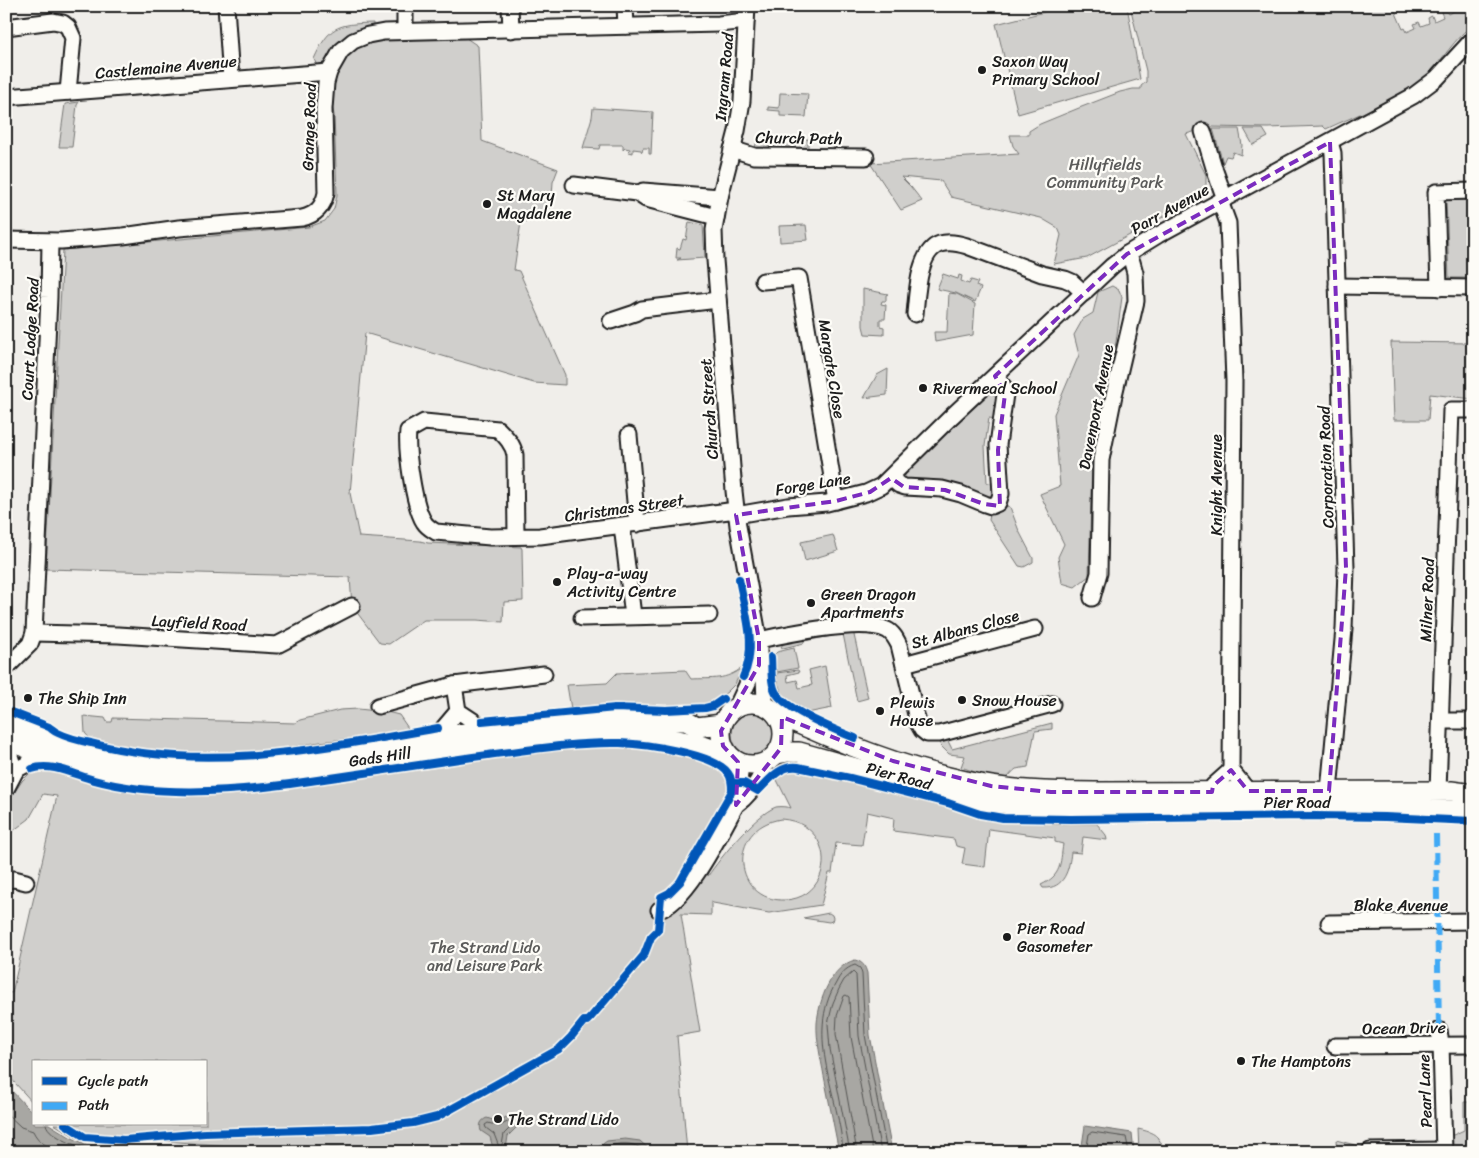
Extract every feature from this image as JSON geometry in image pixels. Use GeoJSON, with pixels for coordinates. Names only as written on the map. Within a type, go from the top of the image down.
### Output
{"type":"FeatureCollection","features":[{"type":"Feature","properties":{"kind":"main road"},"geometry":{"type":"LineString","coordinates":[[755,702],[771,709],[783,727],[784,734],[783,741],[772,757],[758,764],[748,765],[735,760],[727,753],[721,739],[729,714],[746,703],[755,702]]}},
{"type":"Feature","properties":{"kind":"main road","name":"Pier Road"},"geometry":{"type":"LineString","coordinates":[[771,709],[810,730],[910,766],[967,782],[1009,788],[1051,792],[1438,791],[1473,794]]}},
{"type":"Feature","properties":{"kind":"main road","name":"Gads Hill"},"geometry":{"type":"LineString","coordinates":[[6,723],[68,746],[104,756],[144,763],[215,766],[276,760],[487,730],[598,717],[686,721],[698,715],[719,712],[729,714]]}},
{"type":"Feature","properties":{"kind":"main road","name":"Gads Hill"},"geometry":{"type":"LineString","coordinates":[[6,740],[41,754],[102,772],[149,780],[176,782],[267,778],[509,742],[580,735],[619,734],[658,737],[708,748],[735,760]]}},
{"type":"Feature","properties":{"kind":"main road","name":"Pier Road"},"geometry":{"type":"LineString","coordinates":[[772,757],[799,752],[934,790],[992,802],[1040,807],[1375,808],[1473,811]]}},
{"type":"Feature","properties":{"kind":"street"},"geometry":{"type":"LineString","coordinates":[[226,6],[231,79]]}},
{"type":"Feature","properties":{"kind":"street"},"geometry":{"type":"LineString","coordinates":[[405,6],[405,32]]}},
{"type":"Feature","properties":{"kind":"street"},"geometry":{"type":"LineString","coordinates":[[510,6],[511,30]]}},
{"type":"Feature","properties":{"kind":"street"},"geometry":{"type":"LineString","coordinates":[[625,6],[626,26]]}},
{"type":"Feature","properties":{"kind":"street","name":"Grange Road"},"geometry":{"type":"LineString","coordinates":[[6,240],[50,242],[120,236],[179,228],[302,218],[312,214],[322,206],[325,195],[324,96],[329,72],[341,51],[352,42],[368,35],[405,32],[719,24],[746,14]]}},
{"type":"Feature","properties":{"kind":"street","name":"Ingram Road"},"geometry":{"type":"LineString","coordinates":[[732,149],[742,101],[746,14]]}},
{"type":"Feature","properties":{"kind":"street"},"geometry":{"type":"LineString","coordinates":[[6,26],[53,21],[68,27],[72,38],[68,92]]}},
{"type":"Feature","properties":{"kind":"street","name":"Parr Avenue"},"geometry":{"type":"LineString","coordinates":[[1084,293],[1127,254],[1413,96],[1437,78],[1473,38]]}},
{"type":"Feature","properties":{"kind":"street","name":"Castlemaine Avenue"},"geometry":{"type":"LineString","coordinates":[[6,98],[329,72]]}},
{"type":"Feature","properties":{"kind":"street","name":"Knight Avenue"},"geometry":{"type":"LineString","coordinates":[[1203,131],[1228,223],[1234,381],[1231,770]]}},
{"type":"Feature","properties":{"kind":"street","name":"Corporation Road"},"geometry":{"type":"LineString","coordinates":[[1329,791],[1343,638],[1346,568],[1333,153],[1330,142]]}},
{"type":"Feature","properties":{"kind":"street","name":"Church Path"},"geometry":{"type":"LineString","coordinates":[[732,149],[754,156],[866,157]]}},
{"type":"Feature","properties":{"kind":"street","name":"Church Street"},"geometry":{"type":"LineString","coordinates":[[732,149],[716,217],[715,260],[736,512],[759,640],[759,665],[764,674],[771,709]]}},
{"type":"Feature","properties":{"kind":"street"},"geometry":{"type":"LineString","coordinates":[[574,185],[636,193],[646,199],[716,217]]}},
{"type":"Feature","properties":{"kind":"street"},"geometry":{"type":"LineString","coordinates":[[636,193],[644,190],[720,197]]}},
{"type":"Feature","properties":{"kind":"street"},"geometry":{"type":"LineString","coordinates":[[1439,288],[1436,192],[1473,191]]}},
{"type":"Feature","properties":{"kind":"street","name":"Court Lodge Road"},"geometry":{"type":"LineString","coordinates":[[34,633],[50,242]]}},
{"type":"Feature","properties":{"kind":"street"},"geometry":{"type":"LineString","coordinates":[[915,314],[918,281],[928,254],[939,244],[954,242],[1042,274],[1065,279],[1084,293]]}},
{"type":"Feature","properties":{"kind":"street","name":"Davenport Avenue"},"geometry":{"type":"LineString","coordinates":[[1092,598],[1099,573],[1101,460],[1136,301],[1135,273],[1132,262],[1127,254]]}},
{"type":"Feature","properties":{"kind":"street","name":"Margate Close"},"geometry":{"type":"LineString","coordinates":[[763,281],[799,278],[836,501]]}},
{"type":"Feature","properties":{"kind":"street"},"geometry":{"type":"LineString","coordinates":[[1337,286],[1473,288]]}},
{"type":"Feature","properties":{"kind":"street","name":"Forge Lane"},"geometry":{"type":"LineString","coordinates":[[736,512],[814,505],[870,492],[891,478],[905,462],[1084,293]]}},
{"type":"Feature","properties":{"kind":"street"},"geometry":{"type":"LineString","coordinates":[[611,321],[635,314],[642,309],[718,300]]}},
{"type":"Feature","properties":{"kind":"street"},"geometry":{"type":"LineString","coordinates":[[891,478],[904,487],[945,490],[989,505],[999,502],[1001,494],[998,444],[1005,396],[1003,387],[995,376]]}},
{"type":"Feature","properties":{"kind":"street","name":"Milner Road"},"geometry":{"type":"LineString","coordinates":[[1438,791],[1451,410],[1473,410]]}},
{"type":"Feature","properties":{"kind":"street","name":"Christmas Street"},"geometry":{"type":"LineString","coordinates":[[516,536],[514,447],[498,429],[424,422],[408,431],[408,458],[419,510],[423,521],[436,532],[445,534],[516,536],[540,536],[736,512]]}},
{"type":"Feature","properties":{"kind":"street"},"geometry":{"type":"LineString","coordinates":[[629,434],[638,524]]}},
{"type":"Feature","properties":{"kind":"street"},"geometry":{"type":"LineString","coordinates":[[622,526],[633,616]]}},
{"type":"Feature","properties":{"kind":"street","name":"Layfield Road"},"geometry":{"type":"LineString","coordinates":[[34,633],[118,635],[277,645],[352,606]]}},
{"type":"Feature","properties":{"kind":"street"},"geometry":{"type":"LineString","coordinates":[[582,618],[709,615]]}},
{"type":"Feature","properties":{"kind":"street","name":"St Albans Close"},"geometry":{"type":"LineString","coordinates":[[759,640],[835,627],[873,626],[886,630],[895,637],[899,645],[918,723],[926,734],[939,734],[1052,704]]}},
{"type":"Feature","properties":{"kind":"street","name":"St Albans Close"},"geometry":{"type":"LineString","coordinates":[[904,664],[1035,629]]}},
{"type":"Feature","properties":{"kind":"street"},"geometry":{"type":"LineString","coordinates":[[6,668],[30,644],[34,633]]}},
{"type":"Feature","properties":{"kind":"street"},"geometry":{"type":"LineString","coordinates":[[729,714],[759,665]]}},
{"type":"Feature","properties":{"kind":"street"},"geometry":{"type":"LineString","coordinates":[[378,706],[454,685],[544,674]]}},
{"type":"Feature","properties":{"kind":"street"},"geometry":{"type":"LineString","coordinates":[[454,685],[458,711],[487,730]]}},
{"type":"Feature","properties":{"kind":"street"},"geometry":{"type":"LineString","coordinates":[[436,737],[458,711]]}},
{"type":"Feature","properties":{"kind":"street"},"geometry":{"type":"LineString","coordinates":[[1441,721],[1473,721]]}},
{"type":"Feature","properties":{"kind":"street"},"geometry":{"type":"LineString","coordinates":[[6,747],[11,757],[12,765],[16,770]]}},
{"type":"Feature","properties":{"kind":"street"},"geometry":{"type":"LineString","coordinates":[[6,789],[16,770],[36,759],[41,754]]}},
{"type":"Feature","properties":{"kind":"street"},"geometry":{"type":"LineString","coordinates":[[659,910],[667,908],[682,894],[736,805],[745,798],[772,757]]}},
{"type":"Feature","properties":{"kind":"street"},"geometry":{"type":"LineString","coordinates":[[735,760],[740,774],[736,805]]}},
{"type":"Feature","properties":{"kind":"street"},"geometry":{"type":"LineString","coordinates":[[1212,792],[1212,786],[1231,770],[1248,791]]}},
{"type":"Feature","properties":{"kind":"street"},"geometry":{"type":"LineString","coordinates":[[6,880],[14,879],[26,882]]}},
{"type":"Feature","properties":{"kind":"street","name":"Blake Avenue"},"geometry":{"type":"LineString","coordinates":[[1329,924],[1473,921]]}},
{"type":"Feature","properties":{"kind":"street","name":"Ocean Drive"},"geometry":{"type":"LineString","coordinates":[[1335,1046],[1440,1037],[1473,1044]]}},
{"type":"Feature","properties":{"kind":"street","name":"Pearl Lane"},"geometry":{"type":"LineString","coordinates":[[1370,1151],[1444,1151],[1440,1037]]}},
{"type":"Feature","properties":{"kind":"highlighted area"},"geometry":{"type":"Polygon","coordinates":[[[1330,142],[1346,568],[1329,791],[1248,791],[1231,770],[1213,786],[1212,792],[1051,792],[991,786],[893,761],[782,717],[781,748],[736,805],[738,762],[723,746],[721,731],[759,665],[759,640],[736,515],[836,501],[870,492],[891,478],[904,487],[945,490],[984,504],[1000,506],[998,450],[1005,394],[995,376],[1127,254],[1330,142]]]}},
{"type":"Feature","properties":{"kind":"green space"},"geometry":{"type":"Polygon","coordinates":[[[1068,6],[1127,6],[1140,79],[1018,114],[996,24],[1068,6]]]}},
{"type":"Feature","properties":{"kind":"green space","name":"Hillyfields Community Park"},"geometry":{"type":"Polygon","coordinates":[[[1130,6],[1393,6],[1403,29],[1405,28],[1407,32],[1416,28],[1414,24],[1419,22],[1421,26],[1429,23],[1428,18],[1432,16],[1434,21],[1443,17],[1441,12],[1445,10],[1448,14],[1456,10],[1455,6],[1460,6],[1461,8],[1465,7],[1473,19],[1473,24],[1460,36],[1432,70],[1415,85],[1391,100],[1326,129],[1323,126],[1268,128],[1211,127],[1186,134],[1206,175],[1206,191],[1196,202],[1178,209],[1087,258],[1054,264],[1061,235],[1058,228],[1041,218],[951,197],[941,181],[901,177],[922,201],[901,210],[870,163],[1019,154],[1013,146],[1010,135],[1029,135],[1029,131],[1040,124],[1120,92],[1141,89],[1141,86],[1146,82],[1146,71],[1130,6]]]}},
{"type":"Feature","properties":{"kind":"green space"},"geometry":{"type":"Polygon","coordinates":[[[373,23],[373,26],[358,30],[344,38],[326,60],[317,66],[314,59],[319,48],[330,33],[342,26],[373,23]]]}},
{"type":"Feature","properties":{"kind":"green space"},"geometry":{"type":"Polygon","coordinates":[[[463,36],[478,46],[482,141],[558,169],[553,182],[552,196],[549,197],[549,218],[521,222],[514,270],[519,271],[565,375],[565,385],[534,383],[365,333],[350,493],[359,537],[428,543],[521,547],[523,601],[504,602],[503,622],[424,620],[389,644],[380,643],[352,606],[350,577],[46,569],[63,250],[309,227],[325,221],[334,209],[337,195],[334,115],[331,98],[337,72],[344,59],[355,48],[381,38],[463,36]]]}},
{"type":"Feature","properties":{"kind":"green space"},"geometry":{"type":"Polygon","coordinates":[[[780,93],[808,94],[806,117],[780,116],[780,111],[768,110],[768,107],[779,108],[780,93]]]}},
{"type":"Feature","properties":{"kind":"green space"},"geometry":{"type":"Polygon","coordinates":[[[79,102],[77,105],[72,147],[59,147],[65,104],[79,102]]]}},
{"type":"Feature","properties":{"kind":"green space"},"geometry":{"type":"Polygon","coordinates":[[[593,108],[653,112],[651,154],[649,154],[649,148],[643,148],[642,152],[641,150],[633,149],[633,153],[629,152],[630,149],[625,148],[623,150],[623,145],[600,145],[599,149],[583,148],[593,108]]]}},
{"type":"Feature","properties":{"kind":"green space"},"geometry":{"type":"Polygon","coordinates":[[[1213,129],[1239,129],[1242,145],[1241,155],[1233,152],[1231,157],[1226,156],[1223,163],[1213,129]]]}},
{"type":"Feature","properties":{"kind":"green space"},"geometry":{"type":"Polygon","coordinates":[[[1244,129],[1263,129],[1268,137],[1253,145],[1244,129]]]}},
{"type":"Feature","properties":{"kind":"green space"},"geometry":{"type":"Polygon","coordinates":[[[758,136],[808,139],[808,148],[755,148],[758,136]]]}},
{"type":"Feature","properties":{"kind":"green space"},"geometry":{"type":"Polygon","coordinates":[[[1446,200],[1473,200],[1473,278],[1449,278],[1446,200]]]}},
{"type":"Feature","properties":{"kind":"green space"},"geometry":{"type":"Polygon","coordinates":[[[689,222],[703,225],[705,258],[677,260],[681,258],[676,258],[677,248],[680,249],[683,239],[686,240],[689,222]]]}},
{"type":"Feature","properties":{"kind":"green space"},"geometry":{"type":"Polygon","coordinates":[[[806,225],[808,240],[780,242],[779,226],[806,225]]]}},
{"type":"Feature","properties":{"kind":"green space"},"geometry":{"type":"Polygon","coordinates":[[[943,274],[958,279],[959,275],[962,276],[961,281],[969,284],[971,280],[978,282],[976,286],[981,288],[975,302],[956,293],[937,289],[943,274]]]}},
{"type":"Feature","properties":{"kind":"green space"},"geometry":{"type":"Polygon","coordinates":[[[1112,286],[1119,290],[1122,297],[1116,342],[1092,458],[1089,576],[1075,587],[1062,583],[1058,557],[1064,544],[1040,494],[1060,486],[1054,414],[1079,355],[1074,335],[1083,319],[1093,313],[1098,292],[1112,286]]]}},
{"type":"Feature","properties":{"kind":"green space"},"geometry":{"type":"Polygon","coordinates":[[[863,289],[888,294],[886,295],[886,301],[882,301],[881,304],[886,305],[885,319],[880,319],[880,326],[884,327],[884,335],[865,334],[863,326],[863,289]]]}},
{"type":"Feature","properties":{"kind":"green space"},"geometry":{"type":"Polygon","coordinates":[[[949,293],[957,294],[975,304],[973,335],[935,342],[934,332],[947,332],[949,293]]]}},
{"type":"Feature","properties":{"kind":"green space"},"geometry":{"type":"Polygon","coordinates":[[[1391,342],[1473,343],[1473,399],[1430,394],[1428,420],[1394,420],[1391,342]]]}},
{"type":"Feature","properties":{"kind":"green space"},"geometry":{"type":"Polygon","coordinates":[[[888,369],[887,395],[864,398],[877,375],[888,369]]]}},
{"type":"Feature","properties":{"kind":"green space"},"geometry":{"type":"Polygon","coordinates":[[[992,393],[997,397],[997,419],[989,418],[985,446],[987,483],[996,482],[993,501],[909,481],[905,477],[905,472],[986,396],[992,393]]]}},
{"type":"Feature","properties":{"kind":"green space"},"geometry":{"type":"Polygon","coordinates":[[[1008,506],[1033,558],[1033,562],[1024,567],[1019,566],[989,520],[990,515],[1008,506]]]}},
{"type":"Feature","properties":{"kind":"green space"},"geometry":{"type":"Polygon","coordinates":[[[833,535],[838,551],[805,561],[801,542],[833,535]]]}},
{"type":"Feature","properties":{"kind":"green space"},"geometry":{"type":"Polygon","coordinates":[[[842,632],[858,632],[854,635],[868,698],[857,701],[843,634],[781,647],[783,644],[842,632]]]}},
{"type":"Feature","properties":{"kind":"green space"},"geometry":{"type":"Polygon","coordinates":[[[794,648],[798,668],[777,672],[775,654],[794,648]]]}},
{"type":"Feature","properties":{"kind":"green space"},"geometry":{"type":"Polygon","coordinates":[[[825,666],[832,708],[807,713],[790,702],[782,693],[777,673],[798,670],[799,672],[787,675],[788,682],[797,680],[799,688],[812,685],[809,670],[825,666]]]}},
{"type":"Feature","properties":{"kind":"green space"},"geometry":{"type":"Polygon","coordinates":[[[743,667],[735,684],[709,705],[662,708],[636,705],[571,709],[567,685],[607,683],[617,673],[685,670],[691,679],[718,678],[730,675],[743,667]]]}},
{"type":"Feature","properties":{"kind":"green space"},"geometry":{"type":"Polygon","coordinates":[[[358,709],[399,715],[410,731],[320,742],[260,752],[188,756],[93,742],[85,733],[84,716],[105,718],[107,722],[112,722],[113,718],[295,723],[340,710],[358,709]]]}},
{"type":"Feature","properties":{"kind":"green space"},"geometry":{"type":"Polygon","coordinates":[[[757,713],[765,716],[771,722],[774,734],[771,746],[765,752],[749,755],[741,752],[735,746],[732,730],[735,722],[741,716],[757,713]]]}},
{"type":"Feature","properties":{"kind":"green space"},"geometry":{"type":"Polygon","coordinates":[[[1052,723],[1052,729],[1035,731],[1028,767],[1016,769],[1008,777],[1004,778],[992,777],[961,767],[965,756],[949,754],[940,745],[941,741],[948,741],[952,749],[1052,723]]]}},
{"type":"Feature","properties":{"kind":"green space","name":"The Strand Lido and Leisure Park"},"geometry":{"type":"Polygon","coordinates":[[[619,746],[686,755],[718,768],[727,778],[728,791],[705,834],[708,876],[730,848],[759,818],[776,807],[791,808],[776,778],[784,771],[791,769],[855,781],[983,818],[1057,824],[1097,824],[1106,835],[1107,840],[1083,837],[1081,853],[1071,852],[1067,871],[1061,882],[1043,888],[1041,885],[1053,877],[1059,868],[1063,844],[1055,842],[1055,838],[989,829],[985,867],[962,864],[965,848],[956,846],[954,839],[893,831],[894,818],[867,812],[862,845],[836,843],[832,873],[829,873],[821,905],[769,913],[711,902],[711,915],[681,914],[700,1032],[677,1036],[687,1152],[388,1152],[382,1149],[242,1147],[166,1141],[77,1138],[57,1126],[208,1126],[208,1060],[32,1060],[32,1102],[6,1073],[6,992],[12,993],[57,796],[43,794],[29,819],[6,836],[6,805],[22,781],[33,770],[47,769],[96,783],[153,792],[208,794],[267,789],[543,751],[619,746]],[[781,819],[763,825],[751,836],[744,849],[743,864],[747,878],[755,889],[768,897],[785,900],[802,896],[813,887],[821,875],[823,860],[820,846],[813,833],[800,824],[781,819]]]}},
{"type":"Feature","properties":{"kind":"green space"},"geometry":{"type":"Polygon","coordinates":[[[829,913],[833,918],[829,922],[803,918],[829,913]]]}},
{"type":"Feature","properties":{"kind":"green space"},"geometry":{"type":"Polygon","coordinates":[[[1464,1102],[1473,1102],[1473,1152],[1451,1152],[1451,1136],[1464,1130],[1464,1102]]]}},
{"type":"Feature","properties":{"kind":"green space"},"geometry":{"type":"Polygon","coordinates":[[[1138,1129],[1156,1136],[1165,1152],[1139,1152],[1138,1129]]]}},
{"type":"Feature","properties":{"kind":"green space"},"geometry":{"type":"Polygon","coordinates":[[[1336,1140],[1366,1148],[1366,1152],[1337,1152],[1336,1140]]]}},
{"type":"Feature","properties":{"kind":"water"},"geometry":{"type":"Polygon","coordinates":[[[855,960],[863,965],[867,973],[870,1035],[892,1152],[839,1152],[824,1076],[817,1029],[820,1004],[828,985],[839,969],[855,960]]]}},
{"type":"Feature","properties":{"kind":"water"},"geometry":{"type":"Polygon","coordinates":[[[6,1085],[32,1111],[32,1126],[52,1126],[85,1144],[119,1152],[6,1152],[6,1085]]]}},
{"type":"Feature","properties":{"kind":"water"},"geometry":{"type":"Polygon","coordinates":[[[506,1117],[514,1119],[517,1127],[508,1136],[506,1149],[497,1152],[493,1148],[490,1137],[481,1131],[480,1125],[487,1118],[498,1122],[506,1117]]]}},
{"type":"Feature","properties":{"kind":"water"},"geometry":{"type":"Polygon","coordinates":[[[1085,1126],[1132,1133],[1134,1152],[1081,1152],[1085,1126]]]}},
{"type":"Feature","properties":{"kind":"water"},"geometry":{"type":"Polygon","coordinates":[[[625,1139],[640,1141],[652,1152],[591,1152],[607,1141],[625,1139]]]}},
{"type":"Feature","properties":{"kind":"marked path"},"geometry":{"type":"LineString","coordinates":[[1436,834],[1439,1030]]}},
{"type":"Feature","properties":{"kind":"cycle path"},"geometry":{"type":"LineString","coordinates":[[739,579],[750,641],[750,653],[743,677]]}},
{"type":"Feature","properties":{"kind":"cycle path"},"geometry":{"type":"LineString","coordinates":[[771,657],[773,685],[776,693],[782,699],[812,719],[855,738]]}},
{"type":"Feature","properties":{"kind":"cycle path"},"geometry":{"type":"LineString","coordinates":[[482,721],[615,708],[666,710],[705,708],[713,706],[723,699]]}},
{"type":"Feature","properties":{"kind":"cycle path"},"geometry":{"type":"LineString","coordinates":[[6,710],[74,739],[134,752],[177,756],[221,757],[265,754],[352,743],[438,728]]}},
{"type":"Feature","properties":{"kind":"cycle path"},"geometry":{"type":"LineString","coordinates":[[32,769],[39,767],[55,768],[94,780],[142,789],[217,791],[290,784],[546,747],[620,743],[677,751],[708,760],[720,766],[728,773],[732,784],[732,791],[680,882],[669,893],[661,897],[658,930],[651,937],[644,955],[591,1017],[584,1021],[559,1049],[437,1117],[413,1123],[372,1128],[205,1133],[124,1140],[85,1137],[68,1126]]}},
{"type":"Feature","properties":{"kind":"cycle path"},"geometry":{"type":"LineString","coordinates":[[732,783],[744,783],[758,791],[781,771],[786,768],[798,767],[850,778],[948,803],[980,814],[1003,818],[1314,816],[1473,821]]}},
{"type":"Feature","properties":{"kind":"place","name":"Saxon Way Primary School"},"geometry":{"type":"Point","coordinates":[982,70]}},
{"type":"Feature","properties":{"kind":"place","name":"St Mary Magdalene"},"geometry":{"type":"Point","coordinates":[487,204]}},
{"type":"Feature","properties":{"kind":"place","name":"Rivermead School"},"geometry":{"type":"Point","coordinates":[923,388]}},
{"type":"Feature","properties":{"kind":"place","name":"Play-a-way Activity Centre"},"geometry":{"type":"Point","coordinates":[557,582]}},
{"type":"Feature","properties":{"kind":"place","name":"Green Dragon Apartments"},"geometry":{"type":"Point","coordinates":[811,603]}},
{"type":"Feature","properties":{"kind":"place","name":"The Ship Inn"},"geometry":{"type":"Point","coordinates":[28,698]}},
{"type":"Feature","properties":{"kind":"place","name":"Snow House"},"geometry":{"type":"Point","coordinates":[962,700]}},
{"type":"Feature","properties":{"kind":"place","name":"Plewis House"},"geometry":{"type":"Point","coordinates":[880,711]}},
{"type":"Feature","properties":{"kind":"place","name":"Pier Road Gasometer"},"geometry":{"type":"Point","coordinates":[1007,937]}},
{"type":"Feature","properties":{"kind":"place","name":"The Hamptons"},"geometry":{"type":"Point","coordinates":[1241,1061]}},
{"type":"Feature","properties":{"kind":"place","name":"The Strand Lido"},"geometry":{"type":"Point","coordinates":[498,1119]}}]}
